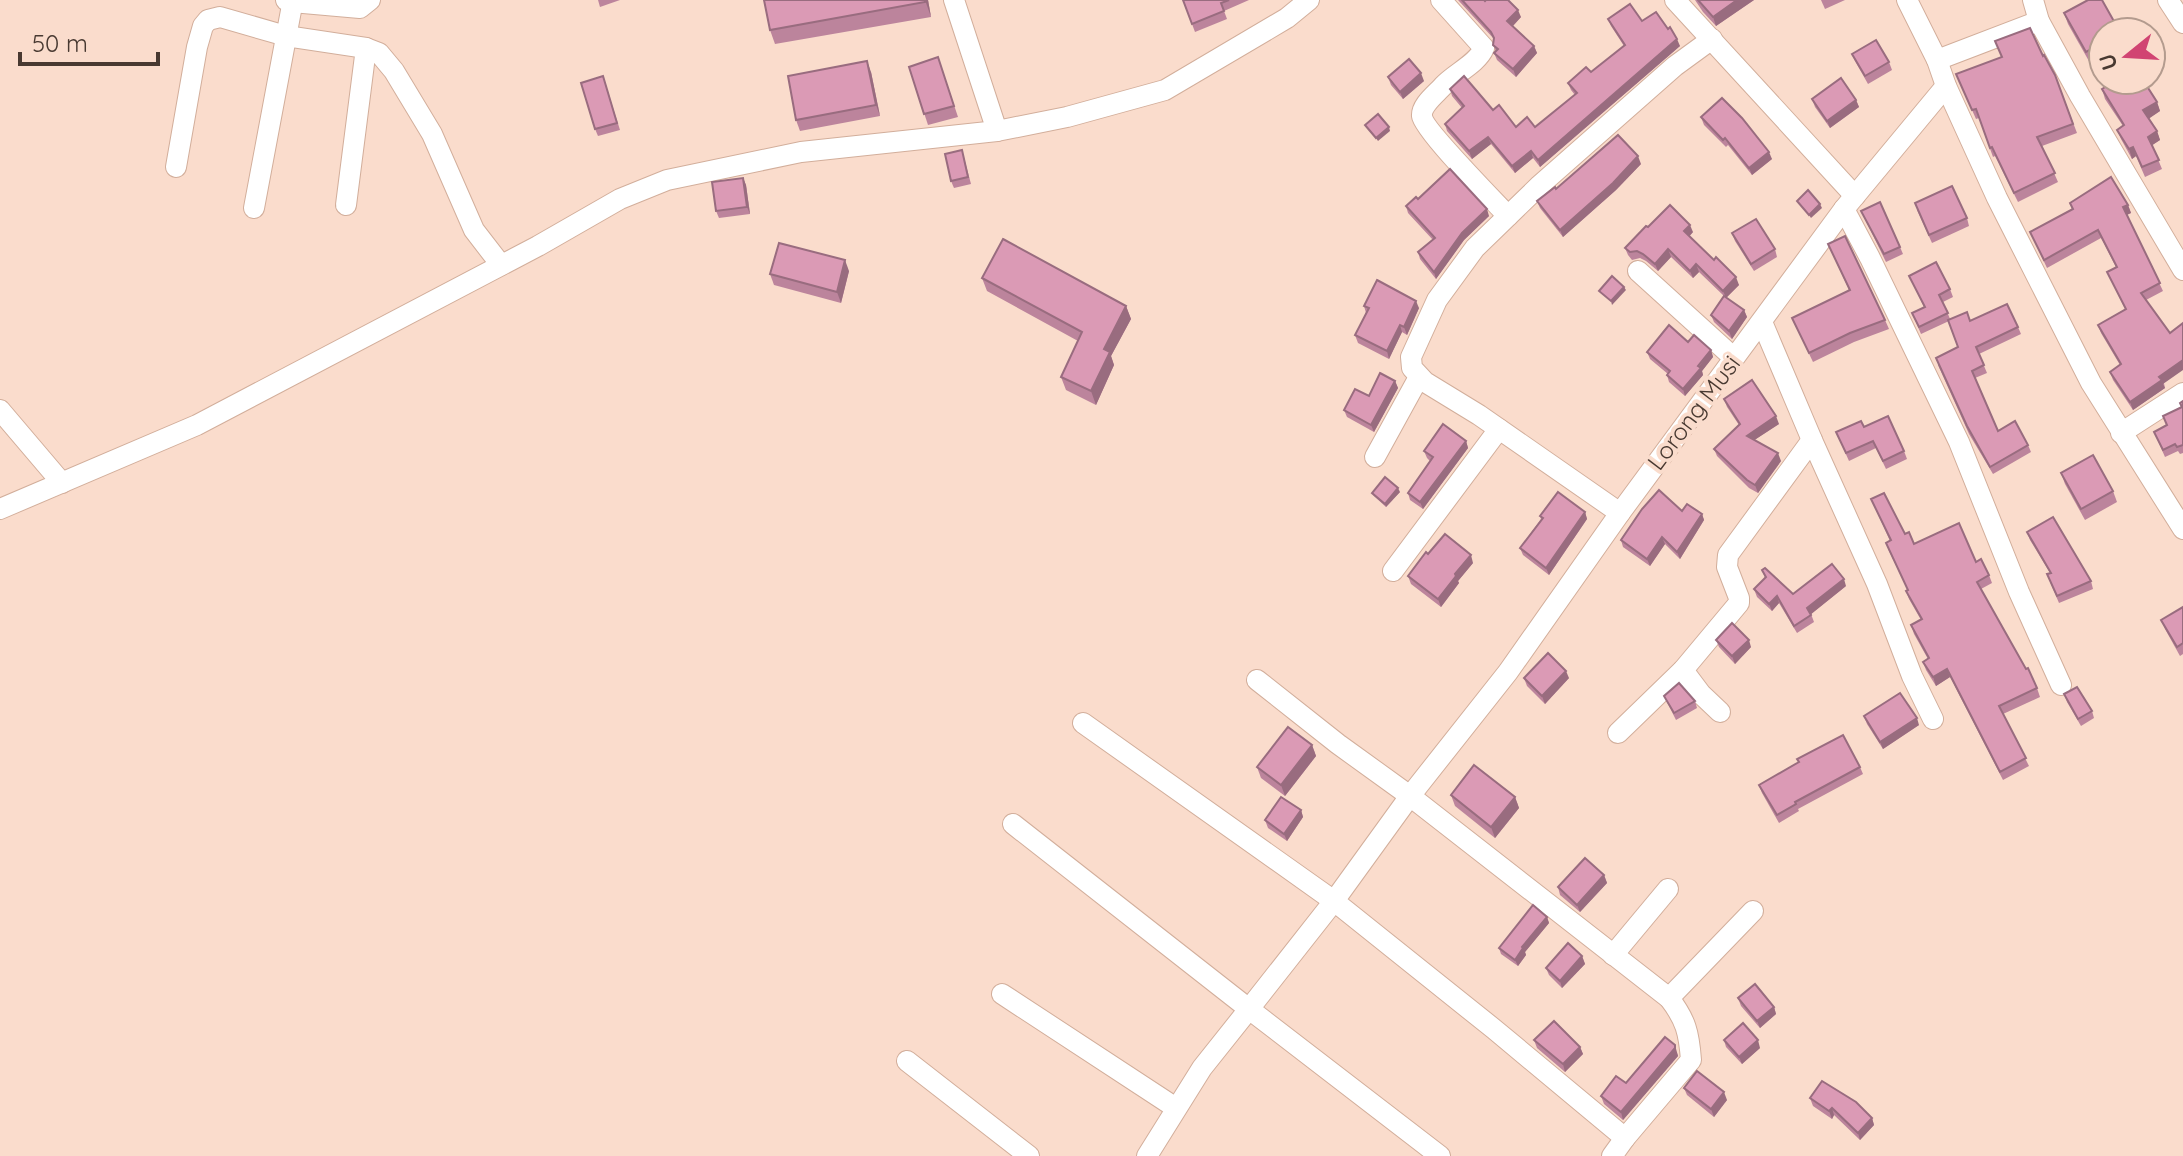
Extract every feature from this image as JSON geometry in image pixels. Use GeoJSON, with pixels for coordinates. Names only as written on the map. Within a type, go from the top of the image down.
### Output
{"type":"FeatureCollection","features":[{"type":"Feature","properties":{"kind":"street"},"geometry":{"type":"LineString","coordinates":[[176,167],[203,26],[208,20],[360,8],[370,0]]}},
{"type":"Feature","properties":{"kind":"street"},"geometry":{"type":"LineString","coordinates":[[954,0],[997,131]]}},
{"type":"Feature","properties":{"kind":"street"},"geometry":{"type":"LineString","coordinates":[[0,509],[197,425],[538,246],[620,199],[667,180],[801,152],[997,131],[1067,117],[1165,90],[1287,18],[1309,0]]}},
{"type":"Feature","properties":{"kind":"street"},"geometry":{"type":"LineString","coordinates":[[1441,0],[1484,48],[1481,55],[1448,81],[1421,114],[1442,144],[1508,216]]}},
{"type":"Feature","properties":{"kind":"street"},"geometry":{"type":"LineString","coordinates":[[1675,0],[1712,39],[1849,202],[1870,258],[1959,442],[2019,592],[2061,685]]}},
{"type":"Feature","properties":{"kind":"street"},"geometry":{"type":"LineString","coordinates":[[1907,0],[1937,60],[1997,198],[2091,383],[2183,529]]}},
{"type":"Feature","properties":{"kind":"street"},"geometry":{"type":"LineString","coordinates":[[2033,0],[2039,21],[2080,96],[2183,270]]}},
{"type":"Feature","properties":{"kind":"street"},"geometry":{"type":"LineString","coordinates":[[2168,0],[2183,23]]}},
{"type":"Feature","properties":{"kind":"street"},"geometry":{"type":"LineString","coordinates":[[290,12],[379,53],[394,71],[432,134],[474,230],[501,265]]}},
{"type":"Feature","properties":{"kind":"street"},"geometry":{"type":"LineString","coordinates":[[254,208],[290,12]]}},
{"type":"Feature","properties":{"kind":"street"},"geometry":{"type":"LineString","coordinates":[[1937,60],[2039,21]]}},
{"type":"Feature","properties":{"kind":"street"},"geometry":{"type":"LineString","coordinates":[[1620,513],[1419,377],[1412,368],[1411,357],[1437,300],[1475,248],[1540,185],[1675,66],[1712,39]]}},
{"type":"Feature","properties":{"kind":"street"},"geometry":{"type":"LineString","coordinates":[[346,205],[366,48]]}},
{"type":"Feature","properties":{"kind":"street","name":"Lorong Musi"},"geometry":{"type":"LineString","coordinates":[[1147,1156],[1202,1068],[1508,672],[1620,513],[1849,202],[1946,86]]}},
{"type":"Feature","properties":{"kind":"street"},"geometry":{"type":"LineString","coordinates":[[1638,271],[1734,358]]}},
{"type":"Feature","properties":{"kind":"street"},"geometry":{"type":"LineString","coordinates":[[1762,322],[1933,719]]}},
{"type":"Feature","properties":{"kind":"street"},"geometry":{"type":"LineString","coordinates":[[1375,457],[1419,377]]}},
{"type":"Feature","properties":{"kind":"street"},"geometry":{"type":"LineString","coordinates":[[2121,433],[2183,393]]}},
{"type":"Feature","properties":{"kind":"street"},"geometry":{"type":"LineString","coordinates":[[0,410],[62,483]]}},
{"type":"Feature","properties":{"kind":"street"},"geometry":{"type":"LineString","coordinates":[[1393,571],[1499,429]]}},
{"type":"Feature","properties":{"kind":"street"},"geometry":{"type":"LineString","coordinates":[[1618,733],[1683,670],[1739,603],[1727,567],[1728,555],[1812,440]]}},
{"type":"Feature","properties":{"kind":"street"},"geometry":{"type":"LineString","coordinates":[[1683,670],[1720,712]]}},
{"type":"Feature","properties":{"kind":"street"},"geometry":{"type":"LineString","coordinates":[[1257,680],[1669,998],[1682,1015],[1690,1042],[1691,1060],[1612,1156]]}},
{"type":"Feature","properties":{"kind":"street"},"geometry":{"type":"LineString","coordinates":[[1083,723],[1334,901],[1625,1138]]}},
{"type":"Feature","properties":{"kind":"street"},"geometry":{"type":"LineString","coordinates":[[1013,824],[1440,1156]]}},
{"type":"Feature","properties":{"kind":"street"},"geometry":{"type":"LineString","coordinates":[[1613,955],[1668,889]]}},
{"type":"Feature","properties":{"kind":"street"},"geometry":{"type":"LineString","coordinates":[[1669,998],[1753,911]]}},
{"type":"Feature","properties":{"kind":"street"},"geometry":{"type":"LineString","coordinates":[[1002,994],[1176,1108]]}},
{"type":"Feature","properties":{"kind":"street"},"geometry":{"type":"LineString","coordinates":[[907,1061],[1029,1156]]}},
{"type":"Feature","properties":{"kind":"building"},"geometry":{"type":"Polygon","coordinates":[[[764,0],[925,0],[925,2],[770,30],[764,0]]]}},
{"type":"Feature","properties":{"kind":"building"},"geometry":{"type":"Polygon","coordinates":[[[1183,0],[1229,0],[1221,3],[1224,11],[1192,24],[1183,0]]]}},
{"type":"Feature","properties":{"kind":"building"},"geometry":{"type":"Polygon","coordinates":[[[1462,0],[1508,0],[1518,10],[1507,21],[1534,46],[1513,69],[1494,53],[1498,49],[1493,45],[1491,32],[1462,0]]]}},
{"type":"Feature","properties":{"kind":"building"},"geometry":{"type":"Polygon","coordinates":[[[1698,0],[1737,0],[1713,17],[1698,0]]]}},
{"type":"Feature","properties":{"kind":"building"},"geometry":{"type":"Polygon","coordinates":[[[2088,0],[2102,0],[2111,16],[2087,16],[2086,52],[2064,13],[2088,0]]]}},
{"type":"Feature","properties":{"kind":"building"},"geometry":{"type":"Polygon","coordinates":[[[1630,4],[1642,21],[1656,12],[1677,39],[1538,160],[1531,151],[1512,166],[1488,137],[1469,151],[1445,124],[1464,106],[1450,89],[1464,76],[1493,110],[1499,105],[1516,127],[1527,117],[1535,127],[1577,93],[1568,83],[1586,67],[1591,72],[1625,45],[1608,19],[1630,4]]]}},
{"type":"Feature","properties":{"kind":"building"},"geometry":{"type":"Polygon","coordinates":[[[2030,28],[2055,75],[2073,124],[2037,137],[2055,173],[2014,193],[1990,148],[1976,109],[1972,110],[1956,74],[2002,57],[1995,41],[2030,28]]]}},
{"type":"Feature","properties":{"kind":"building"},"geometry":{"type":"Polygon","coordinates":[[[1876,40],[1889,62],[1865,76],[1852,54],[1876,40]]]}},
{"type":"Feature","properties":{"kind":"building"},"geometry":{"type":"Polygon","coordinates":[[[938,57],[954,106],[924,114],[909,67],[938,57]]]}},
{"type":"Feature","properties":{"kind":"building"},"geometry":{"type":"Polygon","coordinates":[[[1409,59],[1421,73],[1400,92],[1388,77],[1409,59]]]}},
{"type":"Feature","properties":{"kind":"building"},"geometry":{"type":"Polygon","coordinates":[[[867,61],[876,105],[796,120],[788,76],[867,61]]]}},
{"type":"Feature","properties":{"kind":"building"},"geometry":{"type":"Polygon","coordinates":[[[603,76],[617,123],[595,129],[581,83],[603,76]]]}},
{"type":"Feature","properties":{"kind":"building"},"geometry":{"type":"Polygon","coordinates":[[[1841,78],[1856,100],[1827,121],[1812,99],[1841,78]]]}},
{"type":"Feature","properties":{"kind":"building"},"geometry":{"type":"Polygon","coordinates":[[[2106,96],[2153,96],[2157,102],[2143,110],[2157,131],[2148,137],[2159,160],[2142,167],[2133,147],[2129,149],[2117,130],[2124,125],[2106,96]]]}},
{"type":"Feature","properties":{"kind":"building"},"geometry":{"type":"Polygon","coordinates":[[[1722,98],[1769,152],[1749,168],[1725,138],[1723,140],[1701,117],[1722,98]]]}},
{"type":"Feature","properties":{"kind":"building"},"geometry":{"type":"Polygon","coordinates":[[[1378,114],[1389,127],[1376,138],[1365,125],[1378,114]]]}},
{"type":"Feature","properties":{"kind":"building"},"geometry":{"type":"Polygon","coordinates":[[[1618,135],[1638,156],[1560,230],[1537,201],[1556,189],[1618,135]]]}},
{"type":"Feature","properties":{"kind":"building"},"geometry":{"type":"Polygon","coordinates":[[[962,150],[968,177],[951,181],[945,154],[962,150]]]}},
{"type":"Feature","properties":{"kind":"building"},"geometry":{"type":"Polygon","coordinates":[[[1450,169],[1487,209],[1462,233],[1434,272],[1418,252],[1435,238],[1406,206],[1450,169]]]}},
{"type":"Feature","properties":{"kind":"building"},"geometry":{"type":"Polygon","coordinates":[[[2111,177],[2128,205],[2123,207],[2160,283],[2141,293],[2170,333],[2183,323],[2183,360],[2159,377],[2162,380],[2130,402],[2110,372],[2121,364],[2098,325],[2126,309],[2107,272],[2117,267],[2098,230],[2044,260],[2030,232],[2073,209],[2070,203],[2111,177]]]}},
{"type":"Feature","properties":{"kind":"building"},"geometry":{"type":"Polygon","coordinates":[[[743,178],[747,207],[716,211],[712,182],[743,178]]]}},
{"type":"Feature","properties":{"kind":"building"},"geometry":{"type":"Polygon","coordinates":[[[1952,186],[1967,218],[1929,235],[1915,203],[1952,186]]]}},
{"type":"Feature","properties":{"kind":"building"},"geometry":{"type":"Polygon","coordinates":[[[1808,190],[1820,204],[1809,215],[1797,201],[1808,190]]]}},
{"type":"Feature","properties":{"kind":"building"},"geometry":{"type":"Polygon","coordinates":[[[1880,202],[1900,247],[1884,254],[1861,211],[1880,202]]]}},
{"type":"Feature","properties":{"kind":"building"},"geometry":{"type":"Polygon","coordinates":[[[1670,205],[1690,225],[1684,231],[1736,277],[1723,291],[1696,264],[1690,271],[1668,249],[1655,264],[1643,254],[1625,248],[1670,205]]]}},
{"type":"Feature","properties":{"kind":"building"},"geometry":{"type":"Polygon","coordinates":[[[1756,219],[1775,249],[1751,264],[1732,233],[1756,219]]]}},
{"type":"Feature","properties":{"kind":"building"},"geometry":{"type":"Polygon","coordinates":[[[1845,236],[1885,320],[1809,353],[1792,318],[1850,290],[1828,244],[1845,236]]]}},
{"type":"Feature","properties":{"kind":"building"},"geometry":{"type":"Polygon","coordinates":[[[1003,239],[1126,306],[1104,349],[1110,352],[1091,391],[1061,377],[1082,332],[982,278],[1003,239]]]}},
{"type":"Feature","properties":{"kind":"building"},"geometry":{"type":"Polygon","coordinates":[[[779,243],[845,260],[837,292],[770,274],[779,243]]]}},
{"type":"Feature","properties":{"kind":"building"},"geometry":{"type":"Polygon","coordinates":[[[1936,262],[1950,289],[1939,295],[1948,313],[1919,327],[1912,313],[1925,307],[1909,276],[1936,262]]]}},
{"type":"Feature","properties":{"kind":"building"},"geometry":{"type":"Polygon","coordinates":[[[1612,276],[1624,287],[1611,301],[1599,291],[1612,276]]]}},
{"type":"Feature","properties":{"kind":"building"},"geometry":{"type":"Polygon","coordinates":[[[1377,280],[1416,301],[1404,327],[1400,325],[1387,351],[1355,335],[1369,308],[1364,306],[1377,280]]]}},
{"type":"Feature","properties":{"kind":"building"},"geometry":{"type":"Polygon","coordinates":[[[1724,296],[1744,310],[1729,331],[1711,315],[1724,296]]]}},
{"type":"Feature","properties":{"kind":"building"},"geometry":{"type":"Polygon","coordinates":[[[2007,304],[2018,327],[1976,347],[1984,365],[1972,371],[1998,431],[2015,421],[2028,445],[1990,467],[1967,426],[1936,358],[1958,347],[1948,320],[1967,312],[1970,321],[2007,304]]]}},
{"type":"Feature","properties":{"kind":"building"},"geometry":{"type":"Polygon","coordinates":[[[1669,325],[1688,342],[1694,335],[1711,350],[1683,389],[1667,375],[1670,371],[1647,352],[1669,325]]]}},
{"type":"Feature","properties":{"kind":"building"},"geometry":{"type":"Polygon","coordinates":[[[1380,373],[1395,381],[1371,425],[1344,410],[1355,389],[1369,396],[1380,373]]]}},
{"type":"Feature","properties":{"kind":"building"},"geometry":{"type":"Polygon","coordinates":[[[1752,380],[1776,416],[1747,436],[1778,453],[1755,485],[1714,449],[1740,424],[1724,399],[1752,380]]]}},
{"type":"Feature","properties":{"kind":"building"},"geometry":{"type":"Polygon","coordinates":[[[2183,401],[2183,445],[2177,447],[2175,444],[2163,450],[2154,432],[2167,425],[2163,416],[2182,407],[2180,403],[2183,401]]]}},
{"type":"Feature","properties":{"kind":"building"},"geometry":{"type":"Polygon","coordinates":[[[1888,416],[1904,451],[1883,461],[1873,441],[1846,453],[1836,432],[1861,421],[1864,427],[1888,416]]]}},
{"type":"Feature","properties":{"kind":"building"},"geometry":{"type":"Polygon","coordinates":[[[1443,424],[1466,441],[1420,502],[1408,493],[1433,457],[1424,451],[1443,424]]]}},
{"type":"Feature","properties":{"kind":"building"},"geometry":{"type":"Polygon","coordinates":[[[2093,455],[2113,491],[2081,509],[2061,473],[2093,455]]]}},
{"type":"Feature","properties":{"kind":"building"},"geometry":{"type":"Polygon","coordinates":[[[1385,477],[1398,488],[1385,504],[1372,493],[1385,477]]]}},
{"type":"Feature","properties":{"kind":"building"},"geometry":{"type":"Polygon","coordinates":[[[1659,490],[1682,511],[1687,504],[1702,514],[1677,552],[1662,537],[1647,559],[1621,540],[1659,490]]]}},
{"type":"Feature","properties":{"kind":"building"},"geometry":{"type":"Polygon","coordinates":[[[1558,492],[1585,512],[1546,568],[1520,548],[1558,492]]]}},
{"type":"Feature","properties":{"kind":"building"},"geometry":{"type":"Polygon","coordinates":[[[1884,493],[1905,534],[1909,532],[1914,544],[1959,523],[1976,562],[1981,559],[1989,575],[1977,582],[2037,688],[1999,706],[2026,758],[2000,772],[1947,669],[1933,677],[1923,662],[1929,658],[1911,625],[1922,619],[1906,591],[1886,543],[1891,540],[1871,499],[1884,493]]]}},
{"type":"Feature","properties":{"kind":"building"},"geometry":{"type":"Polygon","coordinates":[[[2053,517],[2091,581],[2057,596],[2047,574],[2051,573],[2027,532],[2053,517]]]}},
{"type":"Feature","properties":{"kind":"building"},"geometry":{"type":"Polygon","coordinates":[[[1445,534],[1471,555],[1438,599],[1408,576],[1445,534]]]}},
{"type":"Feature","properties":{"kind":"building"},"geometry":{"type":"Polygon","coordinates":[[[1832,564],[1844,579],[1807,608],[1811,615],[1794,626],[1777,596],[1769,604],[1754,589],[1766,577],[1762,570],[1765,568],[1793,594],[1832,564]]]}},
{"type":"Feature","properties":{"kind":"building"},"geometry":{"type":"Polygon","coordinates":[[[2183,607],[2183,643],[2177,647],[2161,620],[2183,607]]]}},
{"type":"Feature","properties":{"kind":"building"},"geometry":{"type":"Polygon","coordinates":[[[1732,623],[1749,640],[1732,656],[1716,640],[1732,623]]]}},
{"type":"Feature","properties":{"kind":"building"},"geometry":{"type":"Polygon","coordinates":[[[1548,653],[1566,671],[1542,696],[1524,678],[1548,653]]]}},
{"type":"Feature","properties":{"kind":"building"},"geometry":{"type":"Polygon","coordinates":[[[1679,683],[1695,701],[1674,713],[1664,696],[1679,683]]]}},
{"type":"Feature","properties":{"kind":"building"},"geometry":{"type":"Polygon","coordinates":[[[2077,687],[2092,711],[2078,719],[2064,694],[2077,687]]]}},
{"type":"Feature","properties":{"kind":"building"},"geometry":{"type":"Polygon","coordinates":[[[1900,693],[1917,718],[1880,742],[1864,716],[1900,693]]]}},
{"type":"Feature","properties":{"kind":"building"},"geometry":{"type":"Polygon","coordinates":[[[1288,727],[1312,745],[1281,785],[1257,767],[1288,727]]]}},
{"type":"Feature","properties":{"kind":"building"},"geometry":{"type":"Polygon","coordinates":[[[1843,735],[1860,767],[1777,815],[1759,785],[1799,762],[1797,759],[1843,735]]]}},
{"type":"Feature","properties":{"kind":"building"},"geometry":{"type":"Polygon","coordinates":[[[1474,765],[1515,797],[1491,827],[1451,795],[1474,765]]]}},
{"type":"Feature","properties":{"kind":"building"},"geometry":{"type":"Polygon","coordinates":[[[1281,797],[1301,810],[1284,834],[1265,820],[1281,797]]]}},
{"type":"Feature","properties":{"kind":"building"},"geometry":{"type":"Polygon","coordinates":[[[1585,858],[1604,875],[1577,905],[1558,887],[1585,858]]]}},
{"type":"Feature","properties":{"kind":"building"},"geometry":{"type":"Polygon","coordinates":[[[1533,905],[1547,917],[1515,960],[1499,948],[1533,905]]]}},
{"type":"Feature","properties":{"kind":"building"},"geometry":{"type":"Polygon","coordinates":[[[1568,943],[1582,956],[1560,981],[1546,968],[1568,943]]]}},
{"type":"Feature","properties":{"kind":"building"},"geometry":{"type":"Polygon","coordinates":[[[1755,984],[1774,1007],[1757,1021],[1738,998],[1755,984]]]}},
{"type":"Feature","properties":{"kind":"building"},"geometry":{"type":"Polygon","coordinates":[[[1554,1021],[1580,1047],[1563,1064],[1534,1040],[1554,1021]]]}},
{"type":"Feature","properties":{"kind":"building"},"geometry":{"type":"Polygon","coordinates":[[[1743,1023],[1758,1040],[1739,1057],[1724,1040],[1743,1023]]]}},
{"type":"Feature","properties":{"kind":"building"},"geometry":{"type":"Polygon","coordinates":[[[1665,1037],[1675,1048],[1621,1112],[1601,1096],[1616,1076],[1626,1083],[1665,1037]]]}},
{"type":"Feature","properties":{"kind":"building"},"geometry":{"type":"Polygon","coordinates":[[[1697,1071],[1724,1092],[1711,1109],[1684,1088],[1697,1071]]]}},
{"type":"Feature","properties":{"kind":"building"},"geometry":{"type":"Polygon","coordinates":[[[1822,1081],[1856,1102],[1872,1118],[1858,1133],[1832,1108],[1829,1111],[1810,1098],[1822,1081]]]}}]}
